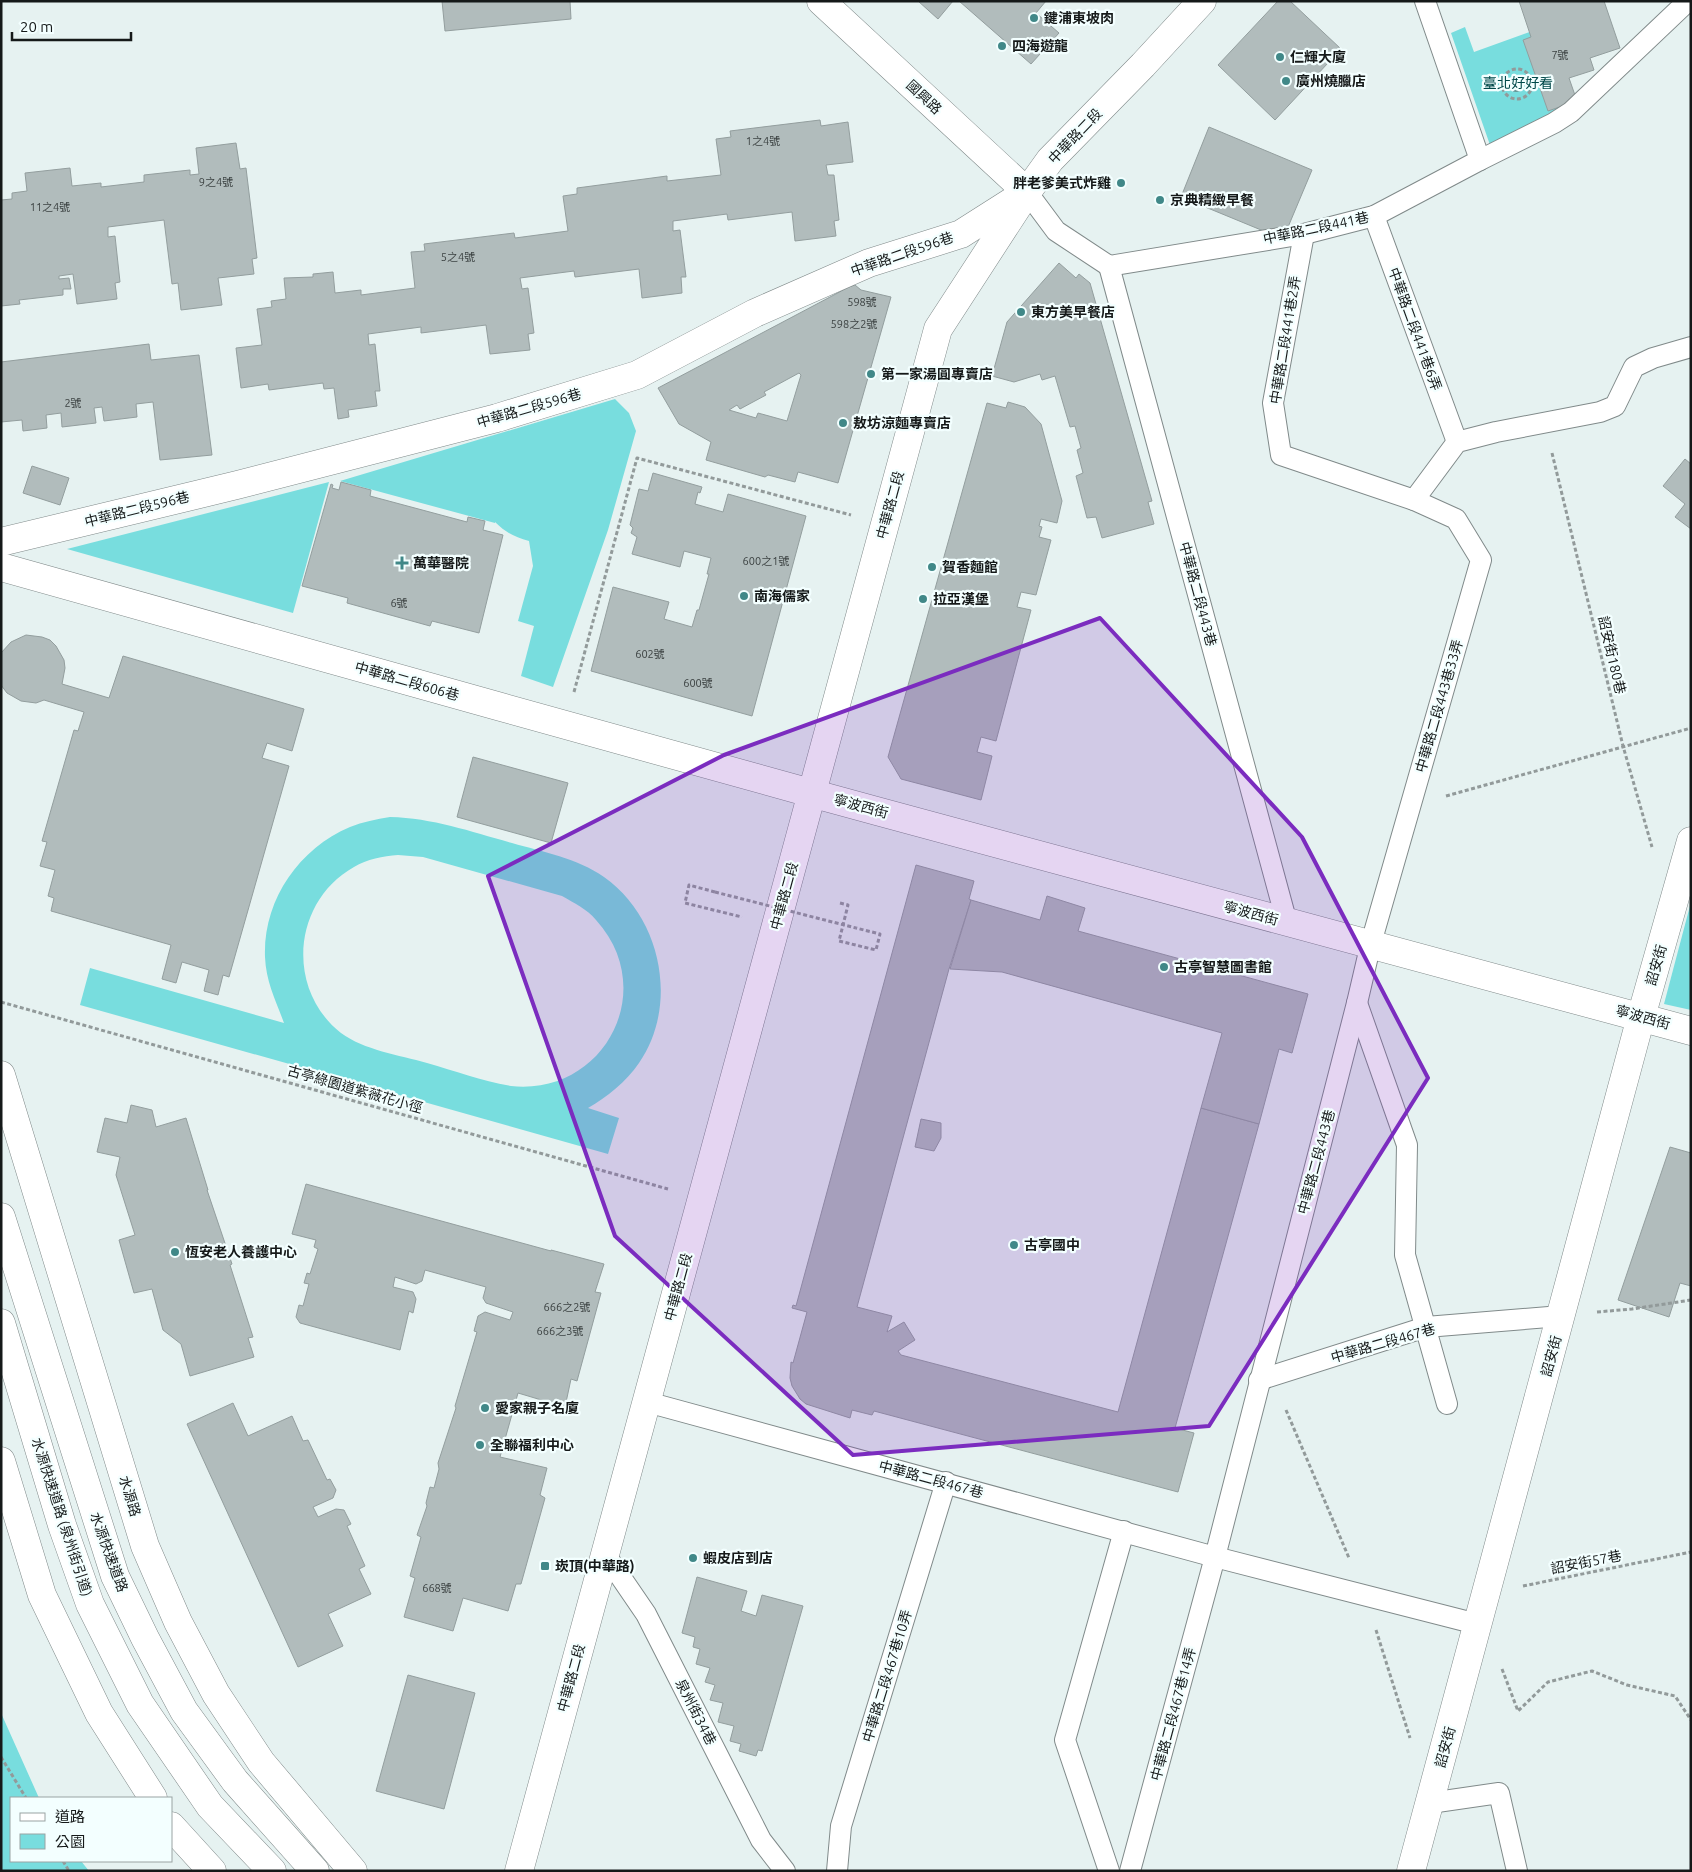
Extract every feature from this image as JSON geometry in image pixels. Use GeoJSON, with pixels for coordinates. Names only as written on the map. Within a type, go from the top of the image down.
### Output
{"type":"FeatureCollection","features":[{"type":"Feature","properties":{"kind":"main road","name":"國興路"},"geometry":{"type":"LineString","coordinates":[[821,1],[1027,192]]}},
{"type":"Feature","properties":{"kind":"main road","name":"中華路二段"},"geometry":{"type":"LineString","coordinates":[[519,1871],[938,329],[1050,160],[1143,65],[1202,1]]}},
{"type":"Feature","properties":{"kind":"main road","name":"中華路二段596巷"},"geometry":{"type":"LineString","coordinates":[[1,542],[237,485],[497,418],[636,375],[755,313],[870,263],[961,234],[1027,192]]}},
{"type":"Feature","properties":{"kind":"main road","name":"中華路二段606巷"},"geometry":{"type":"LineString","coordinates":[[1,567],[812,794]]}},
{"type":"Feature","properties":{"kind":"main road","name":"寧波西街"},"geometry":{"type":"LineString","coordinates":[[812,794],[1287,923],[1371,943],[1691,1031]]}},
{"type":"Feature","properties":{"kind":"main road","name":"詔安街"},"geometry":{"type":"LineString","coordinates":[[1412,1871],[1641,1017],[1691,841]]}},
{"type":"Feature","properties":{"kind":"main road","name":"水源路"},"geometry":{"type":"LineString","coordinates":[[1,1075],[145,1546],[178,1622],[216,1694],[261,1762],[353,1871]]}},
{"type":"Feature","properties":{"kind":"main road","name":"水源快速道路"},"geometry":{"type":"LineString","coordinates":[[1,1217],[119,1585],[184,1711],[235,1781],[315,1871]]}},
{"type":"Feature","properties":{"kind":"main road","name":"水源快速道路 (泉州街引道)"},"geometry":{"type":"LineString","coordinates":[[1,1324],[62,1525],[90,1604],[140,1704],[210,1806],[272,1871]]}},
{"type":"Feature","properties":{"kind":"main road"},"geometry":{"type":"LineString","coordinates":[[1,1461],[42,1595],[99,1713],[152,1797]]}},
{"type":"Feature","properties":{"kind":"main road"},"geometry":{"type":"LineString","coordinates":[[172,1827],[212,1871]]}},
{"type":"Feature","properties":{"kind":"lane"},"geometry":{"type":"LineString","coordinates":[[1424,1],[1480,160]]}},
{"type":"Feature","properties":{"kind":"lane","name":"中華路二段441巷"},"geometry":{"type":"LineString","coordinates":[[1109,266],[1304,234],[1374,216],[1554,123],[1571,112],[1688,1]]}},
{"type":"Feature","properties":{"kind":"lane"},"geometry":{"type":"LineString","coordinates":[[1027,192],[1056,231],[1109,266]]}},
{"type":"Feature","properties":{"kind":"lane","name":"中華路二段441巷6弄"},"geometry":{"type":"LineString","coordinates":[[1374,216],[1457,442]]}},
{"type":"Feature","properties":{"kind":"lane","name":"中華路二段441巷2弄"},"geometry":{"type":"LineString","coordinates":[[1304,234],[1272,403],[1281,454],[1414,500]]}},
{"type":"Feature","properties":{"kind":"lane","name":"中華路二段443巷"},"geometry":{"type":"LineString","coordinates":[[1109,266],[1287,923]]}},
{"type":"Feature","properties":{"kind":"lane"},"geometry":{"type":"LineString","coordinates":[[1414,500],[1457,442],[1496,432],[1600,412],[1615,406],[1634,368],[1653,358],[1691,347]]}},
{"type":"Feature","properties":{"kind":"lane","name":"中華路二段443巷33弄"},"geometry":{"type":"LineString","coordinates":[[1371,943],[1480,560],[1456,519],[1414,500]]}},
{"type":"Feature","properties":{"kind":"lane","name":"中華路二段443巷"},"geometry":{"type":"LineString","coordinates":[[1259,1380],[1357,1004],[1371,943]]}},
{"type":"Feature","properties":{"kind":"lane"},"geometry":{"type":"LineString","coordinates":[[1357,1004],[1407,1145],[1404,1255],[1447,1404]]}},
{"type":"Feature","properties":{"kind":"lane","name":"中華路二段467巷"},"geometry":{"type":"LineString","coordinates":[[1259,1380],[1426,1327],[1562,1316]]}},
{"type":"Feature","properties":{"kind":"lane"},"geometry":{"type":"LineString","coordinates":[[1215,1557],[1259,1380]]}},
{"type":"Feature","properties":{"kind":"lane","name":"中華路二段467巷"},"geometry":{"type":"LineString","coordinates":[[646,1402],[946,1482],[1215,1557],[1477,1624]]}},
{"type":"Feature","properties":{"kind":"lane","name":"中華路二段467巷10弄"},"geometry":{"type":"LineString","coordinates":[[837,1871],[841,1826],[946,1482]]}},
{"type":"Feature","properties":{"kind":"lane"},"geometry":{"type":"LineString","coordinates":[[1109,1871],[1065,1740],[1124,1531]]}},
{"type":"Feature","properties":{"kind":"lane","name":"泉州街34巷"},"geometry":{"type":"LineString","coordinates":[[605,1554],[646,1614],[761,1840],[785,1871]]}},
{"type":"Feature","properties":{"kind":"lane","name":"中華路二段467巷14弄"},"geometry":{"type":"LineString","coordinates":[[1130,1871],[1215,1557]]}},
{"type":"Feature","properties":{"kind":"lane"},"geometry":{"type":"LineString","coordinates":[[1430,1803],[1499,1793],[1517,1871]]}},
{"type":"Feature","properties":{"kind":"path"},"geometry":{"type":"LineString","coordinates":[[1510,70],[1525,70],[1531,77],[1533,88],[1527,96],[1512,98],[1504,92],[1502,81],[1510,70]]}},
{"type":"Feature","properties":{"kind":"path","name":"詔安街180巷"},"geometry":{"type":"LineString","coordinates":[[1545,424],[1623,746],[1656,862],[1680,881]]}},
{"type":"Feature","properties":{"kind":"path"},"geometry":{"type":"LineString","coordinates":[[565,725],[637,458],[885,524]]}},
{"type":"Feature","properties":{"kind":"path"},"geometry":{"type":"LineString","coordinates":[[1411,806],[1691,728]]}},
{"type":"Feature","properties":{"kind":"path"},"geometry":{"type":"LineString","coordinates":[[749,919],[685,903],[689,885],[837,924],[847,926],[856,928],[880,934],[876,950],[838,941],[841,932],[843,923],[846,914],[848,905],[840,903]]}},
{"type":"Feature","properties":{"kind":"path"},"geometry":{"type":"LineString","coordinates":[[752,910],[754,901]]}},
{"type":"Feature","properties":{"kind":"path","name":"古亭綠園道紫薇花小徑"},"geometry":{"type":"LineString","coordinates":[[1,1002],[702,1198]]}},
{"type":"Feature","properties":{"kind":"path"},"geometry":{"type":"LineString","coordinates":[[1562,1316],[1632,1309],[1691,1300]]}},
{"type":"Feature","properties":{"kind":"path","name":"詔安街57巷"},"geometry":{"type":"LineString","coordinates":[[1485,1594],[1691,1552]]}},
{"type":"Feature","properties":{"kind":"path"},"geometry":{"type":"LineString","coordinates":[[1477,1624],[1500,1664],[1518,1711],[1548,1682],[1592,1671],[1627,1685],[1675,1696],[1691,1720]]}},
{"type":"Feature","properties":{"kind":"path"},"geometry":{"type":"LineString","coordinates":[[1,1757],[25,1797]]}},
{"type":"Feature","properties":{"kind":"highlighted area"},"geometry":{"type":"Polygon","coordinates":[[[1100,618],[1302,837],[1428,1078],[1209,1426],[853,1455],[615,1236],[488,876],[724,755],[1100,618]]]}},
{"type":"Feature","properties":{"kind":"green space","name":"臺北好好看"},"geometry":{"type":"Polygon","coordinates":[[[1546,26],[1573,102],[1539,122],[1490,145],[1451,33],[1465,27],[1474,52],[1546,26]]]}},
{"type":"Feature","properties":{"kind":"green space"},"geometry":{"type":"Polygon","coordinates":[[[615,399],[629,413],[636,431],[608,530],[553,687],[521,676],[534,626],[518,621],[533,566],[529,541],[511,534],[495,522],[340,481],[615,399]]]}},
{"type":"Feature","properties":{"kind":"green space"},"geometry":{"type":"Polygon","coordinates":[[[329,482],[293,613],[67,549],[329,482]]]}},
{"type":"Feature","properties":{"kind":"green space"},"geometry":{"type":"Polygon","coordinates":[[[390,817],[422,820],[467,830],[571,860],[594,870],[604,877],[624,894],[640,915],[651,939],[658,964],[661,989],[659,1015],[651,1040],[634,1070],[616,1088],[588,1108],[619,1118],[608,1154],[80,1005],[90,968],[284,1023],[269,983],[265,957],[266,936],[270,916],[277,897],[287,879],[314,849],[350,827],[390,817]],[[398,855],[364,862],[334,882],[318,901],[308,923],[304,946],[304,970],[311,993],[323,1015],[341,1033],[360,1044],[500,1084],[511,1086],[544,1085],[573,1074],[596,1056],[612,1033],[622,1006],[623,977],[615,948],[596,920],[584,909],[562,896],[423,857],[398,855]]]}},
{"type":"Feature","properties":{"kind":"green space"},"geometry":{"type":"Polygon","coordinates":[[[1691,902],[1691,1010],[1664,1004],[1691,902]]]}},
{"type":"Feature","properties":{"kind":"green space"},"geometry":{"type":"Polygon","coordinates":[[[1,1713],[39,1797],[10,1797],[10,1862],[82,1862],[89,1871],[1,1871],[1,1713]]]}},
{"type":"Feature","properties":{"kind":"building"},"geometry":{"type":"Polygon","coordinates":[[[442,1],[570,1],[571,19],[445,31],[442,1]]]}},
{"type":"Feature","properties":{"kind":"building"},"geometry":{"type":"Polygon","coordinates":[[[918,1],[953,1],[938,19],[918,1]]]}},
{"type":"Feature","properties":{"kind":"building"},"geometry":{"type":"Polygon","coordinates":[[[959,1],[1046,1],[1036,13],[1059,33],[1031,64],[959,1]]]}},
{"type":"Feature","properties":{"kind":"building","name":"仁輝大廈"},"geometry":{"type":"Polygon","coordinates":[[[1278,1],[1290,1],[1341,49],[1275,120],[1218,65],[1278,1]]]}},
{"type":"Feature","properties":{"kind":"building"},"geometry":{"type":"Polygon","coordinates":[[[1519,1],[1604,1],[1620,48],[1590,58],[1594,70],[1569,78],[1577,101],[1548,111],[1523,40],[1531,37],[1519,1]]]}},
{"type":"Feature","properties":{"kind":"building"},"geometry":{"type":"Polygon","coordinates":[[[820,120],[821,126],[848,122],[853,162],[826,165],[828,175],[834,175],[839,220],[834,221],[836,236],[795,241],[792,212],[728,220],[727,214],[673,221],[673,231],[680,230],[686,277],[681,277],[682,293],[642,298],[639,269],[575,277],[574,271],[520,278],[522,289],[528,288],[534,333],[528,334],[530,350],[490,354],[486,325],[421,333],[421,327],[368,334],[369,345],[375,344],[380,391],[375,391],[377,406],[348,410],[349,417],[338,419],[334,388],[324,389],[323,383],[269,390],[268,384],[241,388],[236,348],[262,345],[257,309],[272,307],[271,301],[286,299],[284,278],[313,277],[313,274],[333,272],[335,293],[361,290],[361,295],[415,288],[411,252],[425,251],[424,244],[514,233],[515,238],[568,231],[563,196],[577,194],[577,188],[667,176],[667,181],[721,175],[716,139],[731,137],[730,131],[820,120]]]}},
{"type":"Feature","properties":{"kind":"building"},"geometry":{"type":"Polygon","coordinates":[[[1209,127],[1312,170],[1283,239],[1181,197],[1209,127]]]}},
{"type":"Feature","properties":{"kind":"building"},"geometry":{"type":"Polygon","coordinates":[[[236,143],[240,169],[246,168],[257,258],[252,259],[254,274],[218,278],[222,305],[181,310],[178,283],[172,284],[164,220],[108,227],[108,237],[115,236],[120,282],[115,283],[117,299],[77,304],[73,274],[59,276],[59,279],[69,278],[71,289],[63,289],[63,295],[19,300],[20,304],[1,306],[1,200],[12,199],[12,193],[27,191],[25,173],[70,168],[72,186],[101,183],[101,187],[144,182],[144,175],[190,170],[190,175],[199,174],[196,148],[236,143]]]}},
{"type":"Feature","properties":{"kind":"building"},"geometry":{"type":"Polygon","coordinates":[[[1059,263],[1076,278],[1079,274],[1090,283],[1152,501],[1148,502],[1154,524],[1102,538],[1096,517],[1087,518],[1076,476],[1083,473],[1077,450],[1081,448],[1075,426],[1070,427],[1055,376],[1042,380],[1040,374],[1014,382],[992,376],[1007,322],[1059,263]]]}},
{"type":"Feature","properties":{"kind":"building"},"geometry":{"type":"Polygon","coordinates":[[[855,285],[861,290],[891,297],[838,483],[798,472],[795,482],[768,475],[765,477],[706,460],[711,442],[679,424],[658,388],[855,285]],[[799,373],[764,392],[766,395],[740,409],[737,405],[729,410],[756,418],[758,413],[787,421],[801,375],[799,373]]]}},
{"type":"Feature","properties":{"kind":"building"},"geometry":{"type":"Polygon","coordinates":[[[149,344],[151,360],[199,355],[212,455],[160,460],[153,402],[136,404],[137,417],[104,421],[102,407],[94,408],[96,423],[62,427],[61,413],[46,415],[47,428],[23,431],[22,420],[1,422],[1,362],[149,344]]]}},
{"type":"Feature","properties":{"kind":"building"},"geometry":{"type":"Polygon","coordinates":[[[1008,402],[1025,407],[1041,424],[1062,501],[1057,523],[1041,519],[1039,526],[1042,527],[1039,537],[1051,540],[1036,595],[1021,592],[1017,607],[1031,610],[996,741],[981,737],[977,752],[992,756],[981,800],[901,779],[888,757],[987,403],[1006,408],[1008,402]]]}},
{"type":"Feature","properties":{"kind":"building"},"geometry":{"type":"Polygon","coordinates":[[[1685,459],[1691,464],[1691,529],[1675,517],[1685,504],[1663,486],[1685,459]]]}},
{"type":"Feature","properties":{"kind":"building"},"geometry":{"type":"Polygon","coordinates":[[[32,466],[69,478],[60,505],[23,493],[32,466]]]}},
{"type":"Feature","properties":{"kind":"building","name":"南海儒家"},"geometry":{"type":"Polygon","coordinates":[[[653,473],[702,487],[700,493],[698,492],[695,504],[723,512],[728,494],[806,516],[752,716],[591,671],[613,587],[669,602],[664,619],[692,627],[697,610],[699,610],[709,574],[707,574],[711,558],[684,551],[680,567],[632,554],[637,537],[631,533],[633,528],[630,525],[639,489],[648,491],[653,473]]]}},
{"type":"Feature","properties":{"kind":"building","name":"萬華醫院"},"geometry":{"type":"Polygon","coordinates":[[[341,482],[371,490],[370,496],[467,522],[468,517],[485,521],[483,530],[503,535],[479,633],[432,621],[430,626],[347,603],[348,598],[302,586],[331,484],[333,485],[332,488],[339,490],[341,482]]]}},
{"type":"Feature","properties":{"kind":"building"},"geometry":{"type":"Polygon","coordinates":[[[26,635],[42,637],[50,640],[56,646],[64,660],[65,668],[62,684],[109,698],[123,656],[304,709],[292,751],[267,743],[262,758],[289,766],[229,977],[223,975],[218,995],[204,991],[209,970],[182,962],[176,983],[162,979],[171,945],[51,911],[54,898],[48,896],[55,870],[40,866],[47,842],[42,841],[74,730],[78,731],[84,712],[44,700],[36,703],[21,701],[7,693],[1,685],[1,653],[11,642],[26,635]]]}},
{"type":"Feature","properties":{"kind":"building"},"geometry":{"type":"Polygon","coordinates":[[[473,757],[568,783],[551,843],[457,817],[473,757]]]}},
{"type":"Feature","properties":{"kind":"building"},"geometry":{"type":"Polygon","coordinates":[[[916,865],[974,881],[969,899],[971,900],[949,969],[857,1307],[892,1316],[887,1332],[904,1322],[915,1340],[898,1351],[901,1355],[1118,1412],[1201,1108],[1259,1124],[1175,1428],[1194,1433],[1178,1492],[874,1411],[872,1415],[852,1410],[850,1418],[806,1404],[800,1399],[792,1386],[790,1378],[791,1362],[793,1363],[807,1312],[792,1308],[793,1305],[796,1306],[916,865]]]}},
{"type":"Feature","properties":{"kind":"building"},"geometry":{"type":"Polygon","coordinates":[[[1047,896],[1085,908],[1078,931],[1308,994],[1292,1053],[1279,1049],[1259,1124],[1201,1108],[1222,1033],[1002,972],[950,969],[971,900],[1040,920],[1047,896]]]}},
{"type":"Feature","properties":{"kind":"building","name":"恆安老人養護中心"},"geometry":{"type":"Polygon","coordinates":[[[131,1105],[152,1110],[156,1127],[186,1118],[253,1337],[248,1338],[254,1357],[190,1376],[181,1344],[163,1330],[152,1289],[134,1293],[119,1240],[135,1235],[116,1175],[120,1157],[97,1152],[105,1118],[127,1123],[131,1105]]]}},
{"type":"Feature","properties":{"kind":"building"},"geometry":{"type":"Polygon","coordinates":[[[921,1119],[941,1123],[941,1138],[934,1151],[915,1147],[921,1119]]]}},
{"type":"Feature","properties":{"kind":"building"},"geometry":{"type":"Polygon","coordinates":[[[1670,1147],[1691,1153],[1691,1286],[1680,1283],[1669,1317],[1618,1300],[1670,1147]]]}},
{"type":"Feature","properties":{"kind":"building","name":"愛家親子名廈"},"geometry":{"type":"Polygon","coordinates":[[[306,1184],[604,1264],[595,1292],[601,1293],[577,1381],[571,1379],[565,1407],[518,1393],[500,1457],[547,1468],[540,1495],[545,1498],[521,1584],[516,1584],[508,1611],[463,1598],[453,1631],[404,1617],[415,1578],[410,1576],[421,1537],[417,1535],[427,1506],[430,1487],[434,1488],[439,1469],[438,1463],[456,1408],[477,1332],[474,1331],[478,1316],[485,1312],[510,1320],[513,1312],[486,1303],[483,1298],[486,1287],[425,1270],[422,1281],[416,1284],[395,1277],[393,1287],[413,1292],[416,1299],[413,1313],[409,1311],[400,1350],[300,1323],[296,1317],[299,1305],[303,1306],[309,1284],[304,1283],[307,1273],[310,1274],[318,1249],[314,1247],[316,1240],[292,1234],[306,1184]]]}},
{"type":"Feature","properties":{"kind":"building"},"geometry":{"type":"Polygon","coordinates":[[[233,1403],[248,1436],[292,1416],[303,1441],[308,1440],[327,1480],[330,1479],[336,1490],[333,1498],[313,1507],[318,1517],[336,1509],[344,1510],[351,1524],[347,1526],[365,1566],[359,1569],[371,1594],[328,1614],[343,1646],[298,1667],[187,1424],[233,1403]]]}},
{"type":"Feature","properties":{"kind":"building"},"geometry":{"type":"Polygon","coordinates":[[[697,1577],[747,1591],[741,1611],[756,1616],[762,1595],[803,1606],[762,1751],[758,1750],[756,1756],[739,1751],[741,1744],[730,1741],[734,1726],[718,1722],[723,1703],[710,1700],[715,1685],[705,1682],[710,1668],[696,1664],[700,1649],[693,1647],[695,1637],[682,1633],[697,1577]]]}},
{"type":"Feature","properties":{"kind":"building"},"geometry":{"type":"Polygon","coordinates":[[[408,1675],[475,1693],[444,1809],[376,1791],[408,1675]]]}},
{"type":"Feature","properties":{"kind":"place","name":"鍵浦東坡肉"},"geometry":{"type":"Point","coordinates":[1034,18]}},
{"type":"Feature","properties":{"kind":"place","name":"四海遊龍"},"geometry":{"type":"Point","coordinates":[1002,46]}},
{"type":"Feature","properties":{"kind":"place","name":"仁輝大廈"},"geometry":{"type":"Point","coordinates":[1280,57]}},
{"type":"Feature","properties":{"kind":"place","name":"廣州燒臘店"},"geometry":{"type":"Point","coordinates":[1286,81]}},
{"type":"Feature","properties":{"kind":"place","name":"胖老爹美式炸雞"},"geometry":{"type":"Point","coordinates":[1121,183]}},
{"type":"Feature","properties":{"kind":"place","name":"京典精緻早餐"},"geometry":{"type":"Point","coordinates":[1160,200]}},
{"type":"Feature","properties":{"kind":"place","name":"東方美早餐店"},"geometry":{"type":"Point","coordinates":[1021,312]}},
{"type":"Feature","properties":{"kind":"place","name":"第一家湯圓專賣店"},"geometry":{"type":"Point","coordinates":[871,374]}},
{"type":"Feature","properties":{"kind":"place","name":"敖坊涼麵專賣店"},"geometry":{"type":"Point","coordinates":[843,423]}},
{"type":"Feature","properties":{"kind":"place","name":"萬華醫院"},"geometry":{"type":"Point","coordinates":[402,563]}},
{"type":"Feature","properties":{"kind":"place","name":"賀香麵館"},"geometry":{"type":"Point","coordinates":[932,567]}},
{"type":"Feature","properties":{"kind":"place","name":"南海儒家"},"geometry":{"type":"Point","coordinates":[744,596]}},
{"type":"Feature","properties":{"kind":"place","name":"拉亞漢堡"},"geometry":{"type":"Point","coordinates":[923,599]}},
{"type":"Feature","properties":{"kind":"place","name":"古亭智慧圖書館"},"geometry":{"type":"Point","coordinates":[1164,967]}},
{"type":"Feature","properties":{"kind":"place","name":"古亭國中"},"geometry":{"type":"Point","coordinates":[1014,1245]}},
{"type":"Feature","properties":{"kind":"place","name":"恆安老人養護中心"},"geometry":{"type":"Point","coordinates":[175,1252]}},
{"type":"Feature","properties":{"kind":"place","name":"愛家親子名廈"},"geometry":{"type":"Point","coordinates":[485,1408]}},
{"type":"Feature","properties":{"kind":"place","name":"全聯福利中心"},"geometry":{"type":"Point","coordinates":[480,1445]}},
{"type":"Feature","properties":{"kind":"place","name":"蝦皮店到店"},"geometry":{"type":"Point","coordinates":[693,1558]}},
{"type":"Feature","properties":{"kind":"place","name":"崁頂(中華路)"},"geometry":{"type":"Point","coordinates":[545,1566]}}]}
